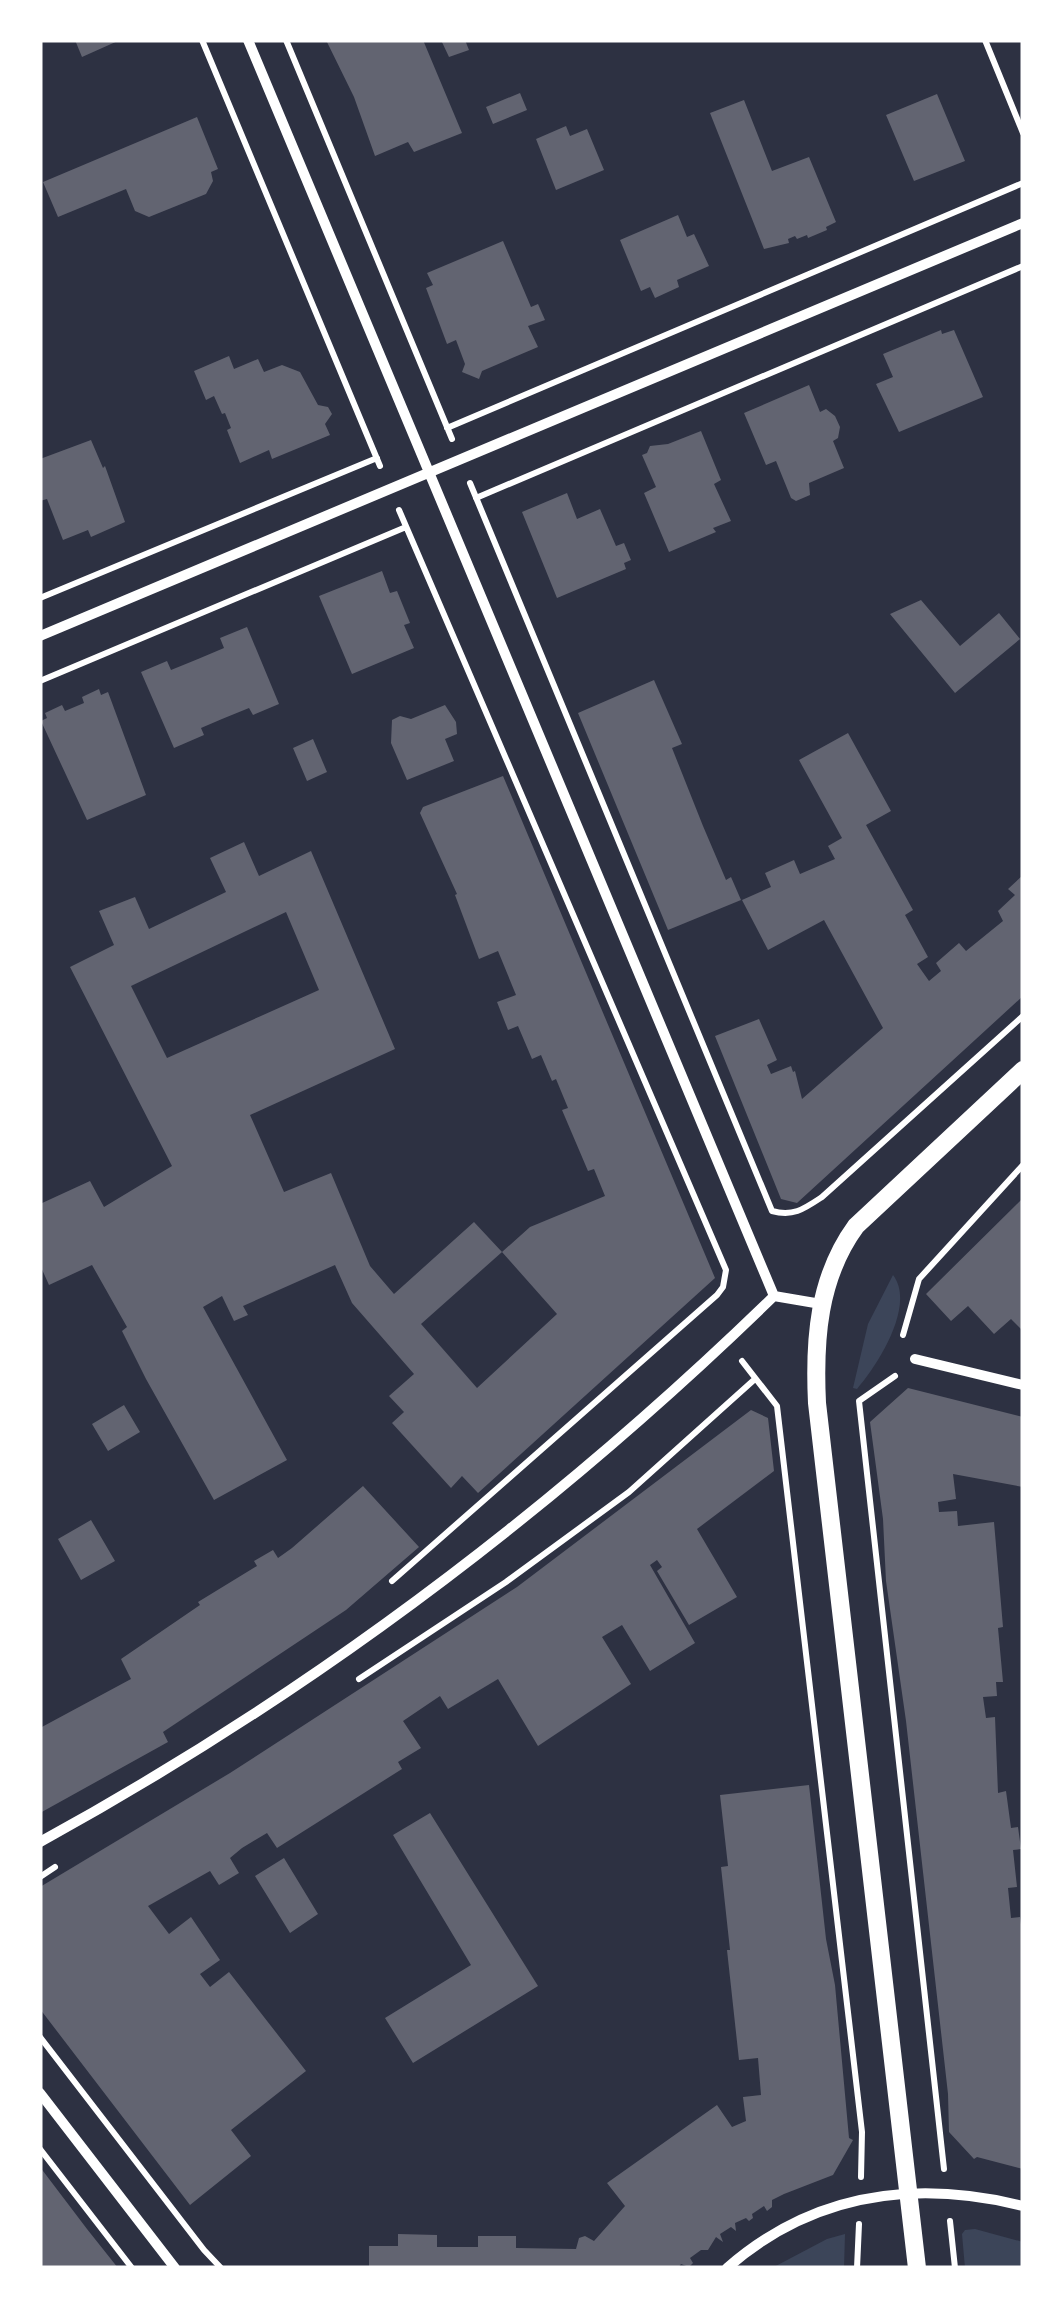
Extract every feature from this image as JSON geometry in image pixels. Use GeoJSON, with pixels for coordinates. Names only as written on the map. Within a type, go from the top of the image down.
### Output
{"type":"FeatureCollection","features":[{"type":"Feature","properties":{"kind":"street"},"geometry":{"type":"LineString","coordinates":[[248,40],[774,1296]]}},
{"type":"Feature","properties":{"kind":"street"},"geometry":{"type":"LineString","coordinates":[[40,636],[1023,223]]}},
{"type":"Feature","properties":{"kind":"street"},"geometry":{"type":"LineString","coordinates":[[917,2268],[817,1403],[817,1336],[821,1304],[836,1256],[856,1226],[1023,1070]]}},
{"type":"Feature","properties":{"kind":"street"},"geometry":{"type":"LineString","coordinates":[[774,1296],[821,1304]]}},
{"type":"Feature","properties":{"kind":"street"},"geometry":{"type":"LineString","coordinates":[[40,1842],[140,1787],[318,1671],[405,1607],[531,1512],[697,1370],[774,1296]]}},
{"type":"Feature","properties":{"kind":"street"},"geometry":{"type":"LineString","coordinates":[[915,1359],[1023,1385]]}},
{"type":"Feature","properties":{"kind":"street"},"geometry":{"type":"LineString","coordinates":[[40,2093],[176,2268]]}},
{"type":"Feature","properties":{"kind":"street"},"geometry":{"type":"LineString","coordinates":[[726,2268],[803,2219],[860,2199],[908,2192],[947,2192],[1023,2206]]}},
{"type":"Feature","properties":{"kind":"path"},"geometry":{"type":"LineString","coordinates":[[202,40],[406,527],[726,1270],[717,1295],[387,1585]]}},
{"type":"Feature","properties":{"kind":"path"},"geometry":{"type":"LineString","coordinates":[[286,40],[772,1211],[786,1215],[822,1197],[1023,1016]]}},
{"type":"Feature","properties":{"kind":"path"},"geometry":{"type":"LineString","coordinates":[[985,40],[1023,133]]}},
{"type":"Feature","properties":{"kind":"path"},"geometry":{"type":"LineString","coordinates":[[447,428],[1023,183]]}},
{"type":"Feature","properties":{"kind":"path"},"geometry":{"type":"LineString","coordinates":[[476,498],[1023,266]]}},
{"type":"Feature","properties":{"kind":"path"},"geometry":{"type":"LineString","coordinates":[[40,598],[377,458]]}},
{"type":"Feature","properties":{"kind":"path"},"geometry":{"type":"LineString","coordinates":[[40,681],[406,527]]}},
{"type":"Feature","properties":{"kind":"path"},"geometry":{"type":"LineString","coordinates":[[901,1344],[919,1279],[1023,1165]]}},
{"type":"Feature","properties":{"kind":"path"},"geometry":{"type":"LineString","coordinates":[[738,1356],[777,1406],[862,2132]]}},
{"type":"Feature","properties":{"kind":"path"},"geometry":{"type":"LineString","coordinates":[[892,1375],[896,1360]]}},
{"type":"Feature","properties":{"kind":"path"},"geometry":{"type":"LineString","coordinates":[[859,1401],[956,2268]]}},
{"type":"Feature","properties":{"kind":"path"},"geometry":{"type":"LineString","coordinates":[[40,2037],[222,2268]]}},
{"type":"Feature","properties":{"kind":"path"},"geometry":{"type":"LineString","coordinates":[[40,2149],[132,2268]]}},
{"type":"Feature","properties":{"kind":"shaded area"},"geometry":{"type":"Polygon","coordinates":[[[893,1275],[900,1302],[892,1334],[866,1378],[857,1389],[853,1388],[868,1324],[893,1275]]]}},
{"type":"Feature","properties":{"kind":"shaded area"},"geometry":{"type":"Polygon","coordinates":[[[975,2229],[1023,2242],[1023,2268],[965,2268],[962,2234],[975,2229]]]}},
{"type":"Feature","properties":{"kind":"shaded area"},"geometry":{"type":"Polygon","coordinates":[[[845,2234],[844,2268],[772,2268],[827,2239],[845,2234]]]}},
{"type":"Feature","properties":{"kind":"building"},"geometry":{"type":"Polygon","coordinates":[[[75,40],[120,40],[82,57],[75,40]]]}},
{"type":"Feature","properties":{"kind":"building"},"geometry":{"type":"Polygon","coordinates":[[[326,40],[423,40],[462,133],[414,152],[408,142],[375,156],[354,97],[326,40]]]}},
{"type":"Feature","properties":{"kind":"building"},"geometry":{"type":"Polygon","coordinates":[[[441,40],[465,40],[469,50],[449,57],[441,40]]]}},
{"type":"Feature","properties":{"kind":"building"},"geometry":{"type":"Polygon","coordinates":[[[520,93],[527,110],[493,124],[486,107],[520,93]]]}},
{"type":"Feature","properties":{"kind":"building"},"geometry":{"type":"Polygon","coordinates":[[[937,94],[965,161],[914,181],[886,115],[937,94]]]}},
{"type":"Feature","properties":{"kind":"building"},"geometry":{"type":"Polygon","coordinates":[[[744,100],[772,171],[809,157],[836,222],[827,230],[808,238],[795,236],[788,239],[789,243],[764,249],[710,113],[744,100]]]}},
{"type":"Feature","properties":{"kind":"building"},"geometry":{"type":"Polygon","coordinates":[[[197,117],[218,169],[211,172],[213,181],[206,194],[149,217],[135,211],[126,189],[58,217],[43,182],[197,117]]]}},
{"type":"Feature","properties":{"kind":"building"},"geometry":{"type":"Polygon","coordinates":[[[566,126],[570,136],[587,129],[604,170],[556,190],[536,139],[566,126]]]}},
{"type":"Feature","properties":{"kind":"building"},"geometry":{"type":"Polygon","coordinates":[[[678,215],[687,237],[694,234],[709,266],[677,280],[679,287],[655,298],[650,287],[641,291],[620,240],[678,215]]]}},
{"type":"Feature","properties":{"kind":"building"},"geometry":{"type":"Polygon","coordinates":[[[503,241],[531,307],[538,304],[545,320],[528,326],[538,347],[482,371],[479,379],[462,372],[465,364],[456,340],[447,344],[426,288],[433,285],[427,273],[503,241]]]}},
{"type":"Feature","properties":{"kind":"building"},"geometry":{"type":"Polygon","coordinates":[[[941,330],[942,334],[954,330],[983,397],[899,432],[876,384],[893,377],[883,354],[941,330]]]}},
{"type":"Feature","properties":{"kind":"building"},"geometry":{"type":"Polygon","coordinates":[[[229,356],[234,369],[258,359],[264,372],[282,365],[300,372],[318,405],[328,407],[332,414],[325,424],[330,435],[272,459],[269,450],[240,463],[225,413],[222,414],[214,396],[206,400],[194,371],[229,356]]]}},
{"type":"Feature","properties":{"kind":"building"},"geometry":{"type":"Polygon","coordinates":[[[809,385],[820,412],[826,409],[840,427],[838,438],[833,441],[844,468],[809,483],[810,495],[796,501],[791,498],[776,461],[766,465],[744,413],[809,385]]]}},
{"type":"Feature","properties":{"kind":"building"},"geometry":{"type":"Polygon","coordinates":[[[701,431],[721,480],[714,484],[731,521],[713,528],[716,532],[669,552],[644,493],[656,487],[642,455],[650,446],[668,444],[701,431]]]}},
{"type":"Feature","properties":{"kind":"building"},"geometry":{"type":"Polygon","coordinates":[[[91,440],[125,522],[91,537],[88,530],[63,540],[47,499],[40,501],[40,459],[91,440]]]}},
{"type":"Feature","properties":{"kind":"building"},"geometry":{"type":"Polygon","coordinates":[[[567,493],[577,519],[600,509],[616,546],[624,543],[631,560],[624,563],[626,569],[557,598],[522,512],[567,493]]]}},
{"type":"Feature","properties":{"kind":"building"},"geometry":{"type":"Polygon","coordinates":[[[382,571],[390,593],[397,591],[410,623],[404,625],[414,648],[352,674],[319,596],[382,571]]]}},
{"type":"Feature","properties":{"kind":"building"},"geometry":{"type":"Polygon","coordinates":[[[921,600],[960,646],[999,613],[1020,639],[955,693],[890,614],[921,600]]]}},
{"type":"Feature","properties":{"kind":"building"},"geometry":{"type":"Polygon","coordinates":[[[247,627],[279,704],[253,715],[249,708],[222,719],[201,728],[204,735],[174,748],[141,672],[167,661],[171,670],[224,648],[220,638],[247,627]]]}},
{"type":"Feature","properties":{"kind":"building"},"geometry":{"type":"Polygon","coordinates":[[[654,680],[682,744],[672,748],[726,880],[731,877],[741,900],[668,930],[578,713],[654,680]]]}},
{"type":"Feature","properties":{"kind":"building"},"geometry":{"type":"Polygon","coordinates":[[[99,689],[101,695],[108,692],[146,795],[87,820],[41,721],[47,718],[45,713],[62,705],[65,711],[84,703],[82,697],[99,689]]]}},
{"type":"Feature","properties":{"kind":"building"},"geometry":{"type":"Polygon","coordinates":[[[445,705],[456,722],[457,734],[445,739],[454,761],[407,780],[391,743],[392,720],[400,716],[411,719],[445,705]]]}},
{"type":"Feature","properties":{"kind":"building"},"geometry":{"type":"Polygon","coordinates":[[[848,733],[891,811],[866,825],[913,910],[905,915],[928,957],[917,964],[929,981],[941,971],[936,963],[959,943],[966,951],[1003,921],[998,911],[1015,895],[1008,889],[1023,875],[1023,996],[797,1203],[781,1199],[715,1036],[759,1019],[777,1060],[767,1065],[771,1074],[791,1066],[802,1099],[883,1028],[824,920],[768,950],[742,900],[771,887],[765,873],[794,860],[800,874],[835,859],[828,846],[842,838],[799,760],[848,733]]]}},
{"type":"Feature","properties":{"kind":"building"},"geometry":{"type":"Polygon","coordinates":[[[313,739],[327,772],[307,781],[293,748],[313,739]]]}},
{"type":"Feature","properties":{"kind":"building"},"geometry":{"type":"Polygon","coordinates":[[[503,776],[715,1278],[478,1493],[462,1476],[451,1488],[392,1423],[404,1412],[389,1396],[414,1374],[352,1303],[335,1265],[243,1306],[248,1315],[234,1321],[222,1296],[203,1307],[287,1460],[214,1500],[146,1379],[122,1331],[127,1327],[92,1265],[49,1285],[40,1265],[40,1204],[90,1181],[104,1207],[172,1166],[70,967],[114,945],[99,911],[135,897],[149,929],[226,892],[210,858],[244,842],[259,876],[311,851],[395,1049],[250,1115],[284,1192],[331,1173],[370,1266],[394,1294],[474,1222],[502,1252],[530,1227],[605,1196],[594,1169],[588,1171],[562,1110],[568,1108],[556,1079],[552,1081],[541,1055],[532,1059],[518,1026],[508,1030],[497,1002],[516,995],[498,951],[479,959],[457,894],[420,813],[423,807],[503,776]],[[286,912],[131,986],[167,1058],[319,990],[286,912]],[[502,1252],[421,1324],[477,1388],[557,1314],[502,1252]]]}},
{"type":"Feature","properties":{"kind":"building"},"geometry":{"type":"Polygon","coordinates":[[[1023,1198],[1023,1331],[1011,1319],[994,1334],[968,1306],[951,1321],[926,1294],[1023,1198]]]}},
{"type":"Feature","properties":{"kind":"building"},"geometry":{"type":"Polygon","coordinates":[[[908,1388],[1023,1417],[1023,1487],[953,1474],[956,1499],[938,1502],[939,1512],[957,1511],[958,1526],[994,1522],[1003,1627],[998,1628],[1003,1682],[996,1682],[997,1696],[983,1697],[986,1718],[995,1717],[998,1793],[1006,1791],[1011,1828],[1018,1827],[1021,1849],[1013,1850],[1017,1887],[1008,1888],[1011,1918],[1020,1917],[1023,1939],[1023,2169],[974,2159],[949,2132],[948,2094],[870,1422],[908,1388]]]}},
{"type":"Feature","properties":{"kind":"building"},"geometry":{"type":"Polygon","coordinates":[[[124,1405],[140,1432],[108,1451],[92,1424],[124,1405]]]}},
{"type":"Feature","properties":{"kind":"building"},"geometry":{"type":"Polygon","coordinates":[[[751,1410],[768,1418],[774,1471],[697,1529],[737,1597],[689,1625],[657,1571],[662,1567],[657,1560],[650,1565],[695,1643],[650,1671],[622,1625],[602,1637],[631,1684],[538,1746],[498,1679],[448,1709],[440,1696],[403,1721],[421,1748],[398,1762],[402,1769],[277,1848],[267,1833],[242,1848],[230,1858],[239,1873],[219,1885],[210,1871],[148,1906],[169,1934],[191,1917],[220,1960],[200,1974],[210,1987],[229,1972],[306,2071],[231,2130],[251,2156],[190,2205],[40,2009],[40,1887],[230,1773],[517,1587],[751,1410]]]}},
{"type":"Feature","properties":{"kind":"building"},"geometry":{"type":"Polygon","coordinates":[[[363,1486],[419,1547],[346,1610],[163,1732],[168,1742],[40,1813],[40,1728],[131,1679],[121,1659],[200,1605],[198,1602],[257,1566],[254,1561],[273,1550],[278,1558],[292,1548],[363,1486]]]}},
{"type":"Feature","properties":{"kind":"building"},"geometry":{"type":"Polygon","coordinates":[[[91,1520],[115,1561],[81,1580],[58,1539],[91,1520]]]}},
{"type":"Feature","properties":{"kind":"building"},"geometry":{"type":"Polygon","coordinates":[[[809,1785],[835,1985],[849,2138],[853,2140],[833,2175],[784,2194],[772,2200],[767,2211],[764,2206],[749,2221],[746,2218],[735,2223],[736,2231],[731,2227],[720,2234],[723,2242],[716,2237],[708,2250],[690,2258],[693,2263],[689,2267],[681,2264],[678,2268],[369,2268],[369,2246],[398,2246],[398,2234],[437,2235],[437,2247],[478,2247],[478,2236],[516,2236],[516,2248],[576,2249],[579,2238],[585,2236],[594,2241],[625,2206],[607,2183],[717,2105],[732,2127],[746,2121],[743,2097],[761,2095],[758,2058],[739,2060],[721,1867],[728,1866],[720,1795],[809,1785]]]}},
{"type":"Feature","properties":{"kind":"building"},"geometry":{"type":"Polygon","coordinates":[[[430,1813],[538,1986],[413,2063],[385,2018],[471,1965],[393,1835],[430,1813]]]}},
{"type":"Feature","properties":{"kind":"building"},"geometry":{"type":"Polygon","coordinates":[[[284,1858],[318,1914],[290,1933],[255,1876],[284,1858]]]}},
{"type":"Feature","properties":{"kind":"building"},"geometry":{"type":"Polygon","coordinates":[[[40,2167],[87,2229],[118,2268],[40,2268],[40,2167]]]}}]}
